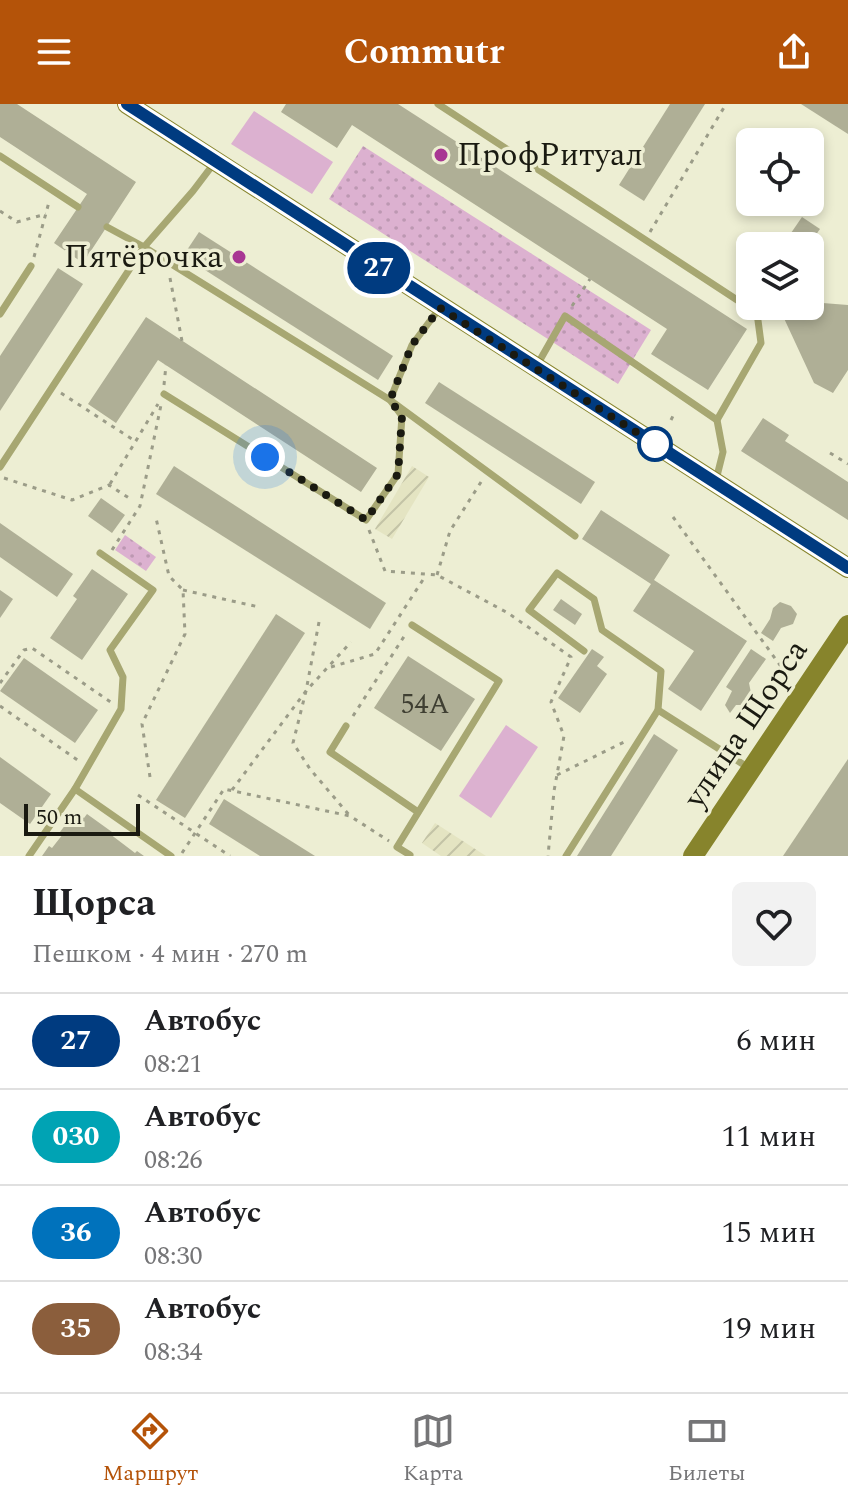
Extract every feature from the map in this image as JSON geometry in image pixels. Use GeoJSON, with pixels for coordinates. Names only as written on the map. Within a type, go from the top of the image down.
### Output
{"type":"FeatureCollection","features":[{"type":"Feature","properties":{"kind":"main road"},"geometry":{"type":"LineString","coordinates":[[127,104],[848,568]]}},
{"type":"Feature","properties":{"kind":"main road","name":"улица Щорса"},"geometry":{"type":"LineString","coordinates":[[693,856],[848,625]]}},
{"type":"Feature","properties":{"kind":"lane"},"geometry":{"type":"LineString","coordinates":[[438,104],[757,313],[761,343],[717,420],[723,452],[715,482]]}},
{"type":"Feature","properties":{"kind":"lane"},"geometry":{"type":"LineString","coordinates":[[0,156],[78,207]]}},
{"type":"Feature","properties":{"kind":"lane"},"geometry":{"type":"LineString","coordinates":[[0,467],[144,247],[215,162]]}},
{"type":"Feature","properties":{"kind":"lane"},"geometry":{"type":"LineString","coordinates":[[107,227],[390,400],[575,536]]}},
{"type":"Feature","properties":{"kind":"lane"},"geometry":{"type":"LineString","coordinates":[[0,314],[31,266]]}},
{"type":"Feature","properties":{"kind":"lane"},"geometry":{"type":"LineString","coordinates":[[390,400],[412,345],[440,308]]}},
{"type":"Feature","properties":{"kind":"lane"},"geometry":{"type":"LineString","coordinates":[[535,369],[565,316],[717,420]]}},
{"type":"Feature","properties":{"kind":"lane"},"geometry":{"type":"LineString","coordinates":[[164,394],[366,520],[398,474],[402,416],[390,400]]}},
{"type":"Feature","properties":{"kind":"lane"},"geometry":{"type":"LineString","coordinates":[[29,856],[75,789],[121,709],[123,677],[110,650],[153,590],[104,555]]}},
{"type":"Feature","properties":{"kind":"lane"},"geometry":{"type":"LineString","coordinates":[[566,856],[658,710],[661,671],[602,630],[594,599],[557,573],[529,610],[584,651]]}},
{"type":"Feature","properties":{"kind":"lane"},"geometry":{"type":"LineString","coordinates":[[410,856],[397,847],[499,681],[412,625]]}},
{"type":"Feature","properties":{"kind":"lane"},"geometry":{"type":"LineString","coordinates":[[658,710],[751,769]]}},
{"type":"Feature","properties":{"kind":"lane"},"geometry":{"type":"LineString","coordinates":[[346,726],[330,752],[418,812]]}},
{"type":"Feature","properties":{"kind":"lane"},"geometry":{"type":"LineString","coordinates":[[75,789],[171,856]]}},
{"type":"Feature","properties":{"kind":"path"},"geometry":{"type":"LineString","coordinates":[[646,238],[726,104]]}},
{"type":"Feature","properties":{"kind":"path"},"geometry":{"type":"LineString","coordinates":[[31,266],[53,191]]}},
{"type":"Feature","properties":{"kind":"path"},"geometry":{"type":"LineString","coordinates":[[0,211],[17,222],[46,214]]}},
{"type":"Feature","properties":{"kind":"path"},"geometry":{"type":"LineString","coordinates":[[167,262],[182,341]]}},
{"type":"Feature","properties":{"kind":"path"},"geometry":{"type":"LineString","coordinates":[[565,316],[590,279]]}},
{"type":"Feature","properties":{"kind":"path"},"geometry":{"type":"LineString","coordinates":[[104,555],[140,506],[164,394],[166,365]]}},
{"type":"Feature","properties":{"kind":"path"},"geometry":{"type":"LineString","coordinates":[[52,387],[135,441]]}},
{"type":"Feature","properties":{"kind":"path"},"geometry":{"type":"LineString","coordinates":[[0,477],[72,500],[109,485],[164,394]]}},
{"type":"Feature","properties":{"kind":"path"},"geometry":{"type":"LineString","coordinates":[[671,420],[674,414]]}},
{"type":"Feature","properties":{"kind":"path"},"geometry":{"type":"LineString","coordinates":[[830,453],[848,464]]}},
{"type":"Feature","properties":{"kind":"path"},"geometry":{"type":"LineString","coordinates":[[437,575],[450,531],[487,473]]}},
{"type":"Feature","properties":{"kind":"path"},"geometry":{"type":"LineString","coordinates":[[109,485],[129,498]]}},
{"type":"Feature","properties":{"kind":"path"},"geometry":{"type":"LineString","coordinates":[[673,517],[782,668]]}},
{"type":"Feature","properties":{"kind":"path"},"geometry":{"type":"LineString","coordinates":[[156,518],[169,576],[183,590],[259,607]]}},
{"type":"Feature","properties":{"kind":"path"},"geometry":{"type":"LineString","coordinates":[[366,520],[385,571],[437,575],[508,613],[571,657],[551,702],[564,736],[548,856]]}},
{"type":"Feature","properties":{"kind":"path"},"geometry":{"type":"LineString","coordinates":[[327,668],[375,654],[427,574]]}},
{"type":"Feature","properties":{"kind":"path"},"geometry":{"type":"LineString","coordinates":[[150,777],[142,724],[185,634],[183,590]]}},
{"type":"Feature","properties":{"kind":"path"},"geometry":{"type":"LineString","coordinates":[[319,622],[293,743],[310,769],[350,816],[397,847]]}},
{"type":"Feature","properties":{"kind":"path"},"geometry":{"type":"LineString","coordinates":[[346,726],[412,625]]}},
{"type":"Feature","properties":{"kind":"path"},"geometry":{"type":"LineString","coordinates":[[232,790],[306,691],[351,642]]}},
{"type":"Feature","properties":{"kind":"path"},"geometry":{"type":"LineString","coordinates":[[0,683],[24,650],[32,648],[121,709]]}},
{"type":"Feature","properties":{"kind":"path"},"geometry":{"type":"LineString","coordinates":[[0,706],[88,767]]}},
{"type":"Feature","properties":{"kind":"path"},"geometry":{"type":"LineString","coordinates":[[557,775],[645,731]]}},
{"type":"Feature","properties":{"kind":"path"},"geometry":{"type":"LineString","coordinates":[[180,856],[224,789],[350,816]]}},
{"type":"Feature","properties":{"kind":"path"},"geometry":{"type":"LineString","coordinates":[[138,795],[230,856]]}},
{"type":"Feature","properties":{"kind":"shaded area"},"geometry":{"type":"Polygon","coordinates":[[[254,111],[333,162],[312,194],[231,144],[254,111]]]}},
{"type":"Feature","properties":{"kind":"shaded area"},"geometry":{"type":"Polygon","coordinates":[[[363,146],[651,330],[618,384],[329,199],[363,146]]]}},
{"type":"Feature","properties":{"kind":"shaded area"},"geometry":{"type":"Polygon","coordinates":[[[412,466],[429,477],[392,539],[375,529],[412,466]]]}},
{"type":"Feature","properties":{"kind":"shaded area"},"geometry":{"type":"Polygon","coordinates":[[[125,535],[156,557],[146,571],[115,550],[125,535]]]}},
{"type":"Feature","properties":{"kind":"shaded area"},"geometry":{"type":"Polygon","coordinates":[[[506,725],[538,747],[491,818],[459,796],[506,725]]]}},
{"type":"Feature","properties":{"kind":"shaded area"},"geometry":{"type":"Polygon","coordinates":[[[435,823],[486,856],[441,856],[422,843],[435,823]]]}},
{"type":"Feature","properties":{"kind":"building"},"geometry":{"type":"Polygon","coordinates":[[[0,104],[17,104],[136,182],[83,263],[54,243],[87,194],[0,137],[0,104]]]}},
{"type":"Feature","properties":{"kind":"building"},"geometry":{"type":"Polygon","coordinates":[[[286,104],[398,104],[747,329],[708,390],[651,354],[667,329],[352,125],[337,148],[281,112],[286,104]]]}},
{"type":"Feature","properties":{"kind":"building"},"geometry":{"type":"Polygon","coordinates":[[[670,104],[705,104],[644,201],[619,185],[670,104]]]}},
{"type":"Feature","properties":{"kind":"building"},"geometry":{"type":"Polygon","coordinates":[[[801,104],[848,104],[848,134],[801,104]]]}},
{"type":"Feature","properties":{"kind":"building"},"geometry":{"type":"Polygon","coordinates":[[[802,217],[820,229],[818,232],[792,232],[802,217]]]}},
{"type":"Feature","properties":{"kind":"building"},"geometry":{"type":"Polygon","coordinates":[[[199,232],[393,356],[378,380],[183,256],[199,232]]]}},
{"type":"Feature","properties":{"kind":"building"},"geometry":{"type":"Polygon","coordinates":[[[58,268],[83,284],[0,411],[0,356],[58,268]]]}},
{"type":"Feature","properties":{"kind":"building"},"geometry":{"type":"Polygon","coordinates":[[[824,303],[848,305],[848,370],[833,393],[814,383],[785,320],[824,320],[824,303]]]}},
{"type":"Feature","properties":{"kind":"building"},"geometry":{"type":"Polygon","coordinates":[[[146,317],[377,468],[361,492],[158,360],[116,423],[88,404],[146,317]]]}},
{"type":"Feature","properties":{"kind":"building"},"geometry":{"type":"Polygon","coordinates":[[[439,382],[595,482],[581,504],[425,403],[439,382]]]}},
{"type":"Feature","properties":{"kind":"building"},"geometry":{"type":"Polygon","coordinates":[[[763,418],[789,435],[785,441],[848,482],[848,520],[741,451],[763,418]]]}},
{"type":"Feature","properties":{"kind":"building"},"geometry":{"type":"Polygon","coordinates":[[[174,466],[386,603],[370,629],[156,494],[174,466]]]}},
{"type":"Feature","properties":{"kind":"building"},"geometry":{"type":"Polygon","coordinates":[[[101,498],[125,515],[112,533],[88,516],[101,498]]]}},
{"type":"Feature","properties":{"kind":"building"},"geometry":{"type":"Polygon","coordinates":[[[601,510],[670,555],[654,580],[747,641],[701,711],[668,689],[694,651],[633,611],[651,584],[582,539],[601,510]]]}},
{"type":"Feature","properties":{"kind":"building"},"geometry":{"type":"Polygon","coordinates":[[[0,523],[73,574],[57,597],[0,557],[0,523]]]}},
{"type":"Feature","properties":{"kind":"building"},"geometry":{"type":"Polygon","coordinates":[[[92,569],[128,594],[82,660],[50,638],[77,599],[73,596],[92,569]]]}},
{"type":"Feature","properties":{"kind":"building"},"geometry":{"type":"Polygon","coordinates":[[[0,590],[13,599],[0,618],[0,590]]]}},
{"type":"Feature","properties":{"kind":"building"},"geometry":{"type":"Polygon","coordinates":[[[561,599],[582,614],[575,625],[553,610],[561,599]]]}},
{"type":"Feature","properties":{"kind":"building"},"geometry":{"type":"Polygon","coordinates":[[[780,602],[791,606],[797,614],[793,624],[781,628],[773,641],[761,633],[773,608],[780,602]]]}},
{"type":"Feature","properties":{"kind":"building"},"geometry":{"type":"Polygon","coordinates":[[[276,614],[305,633],[185,818],[156,800],[276,614]]]}},
{"type":"Feature","properties":{"kind":"building"},"geometry":{"type":"Polygon","coordinates":[[[592,649],[604,657],[597,666],[607,674],[580,713],[558,698],[592,649]]]}},
{"type":"Feature","properties":{"kind":"building"},"geometry":{"type":"Polygon","coordinates":[[[751,649],[766,659],[749,683],[752,698],[746,705],[736,705],[730,713],[725,705],[732,691],[726,687],[751,649]]]}},
{"type":"Feature","properties":{"kind":"building"},"geometry":{"type":"Polygon","coordinates":[[[408,656],[475,699],[441,751],[374,708],[408,656]]]}},
{"type":"Feature","properties":{"kind":"building"},"geometry":{"type":"Polygon","coordinates":[[[24,658],[98,710],[75,743],[0,691],[24,658]]]}},
{"type":"Feature","properties":{"kind":"building"},"geometry":{"type":"Polygon","coordinates":[[[654,734],[678,750],[611,856],[577,856],[654,734]]]}},
{"type":"Feature","properties":{"kind":"building"},"geometry":{"type":"Polygon","coordinates":[[[0,757],[51,794],[30,824],[0,803],[0,757]]]}},
{"type":"Feature","properties":{"kind":"building"},"geometry":{"type":"Polygon","coordinates":[[[848,759],[848,856],[783,856],[848,759]]]}},
{"type":"Feature","properties":{"kind":"building"},"geometry":{"type":"Polygon","coordinates":[[[224,799],[315,856],[260,856],[209,824],[224,799]]]}},
{"type":"Feature","properties":{"kind":"building"},"geometry":{"type":"Polygon","coordinates":[[[75,812],[84,818],[87,814],[135,853],[137,851],[144,856],[42,856],[63,834],[60,832],[75,812]]]}},
{"type":"Feature","properties":{"kind":"bus line","name":"27"},"geometry":{"type":"LineString","coordinates":[[127,104],[848,568]]}},
{"type":"Feature","properties":{"kind":"place","name":"ПрофРитуал"},"geometry":{"type":"Point","coordinates":[441,155]}},
{"type":"Feature","properties":{"kind":"place","name":"Пятёрочка"},"geometry":{"type":"Point","coordinates":[239,257]}},
{"type":"Feature","properties":{"kind":"route"},"geometry":{"type":"LineString","coordinates":[[265,457],[366,520],[398,474],[402,416],[390,400],[412,345],[440,308],[655,444]]}}]}
